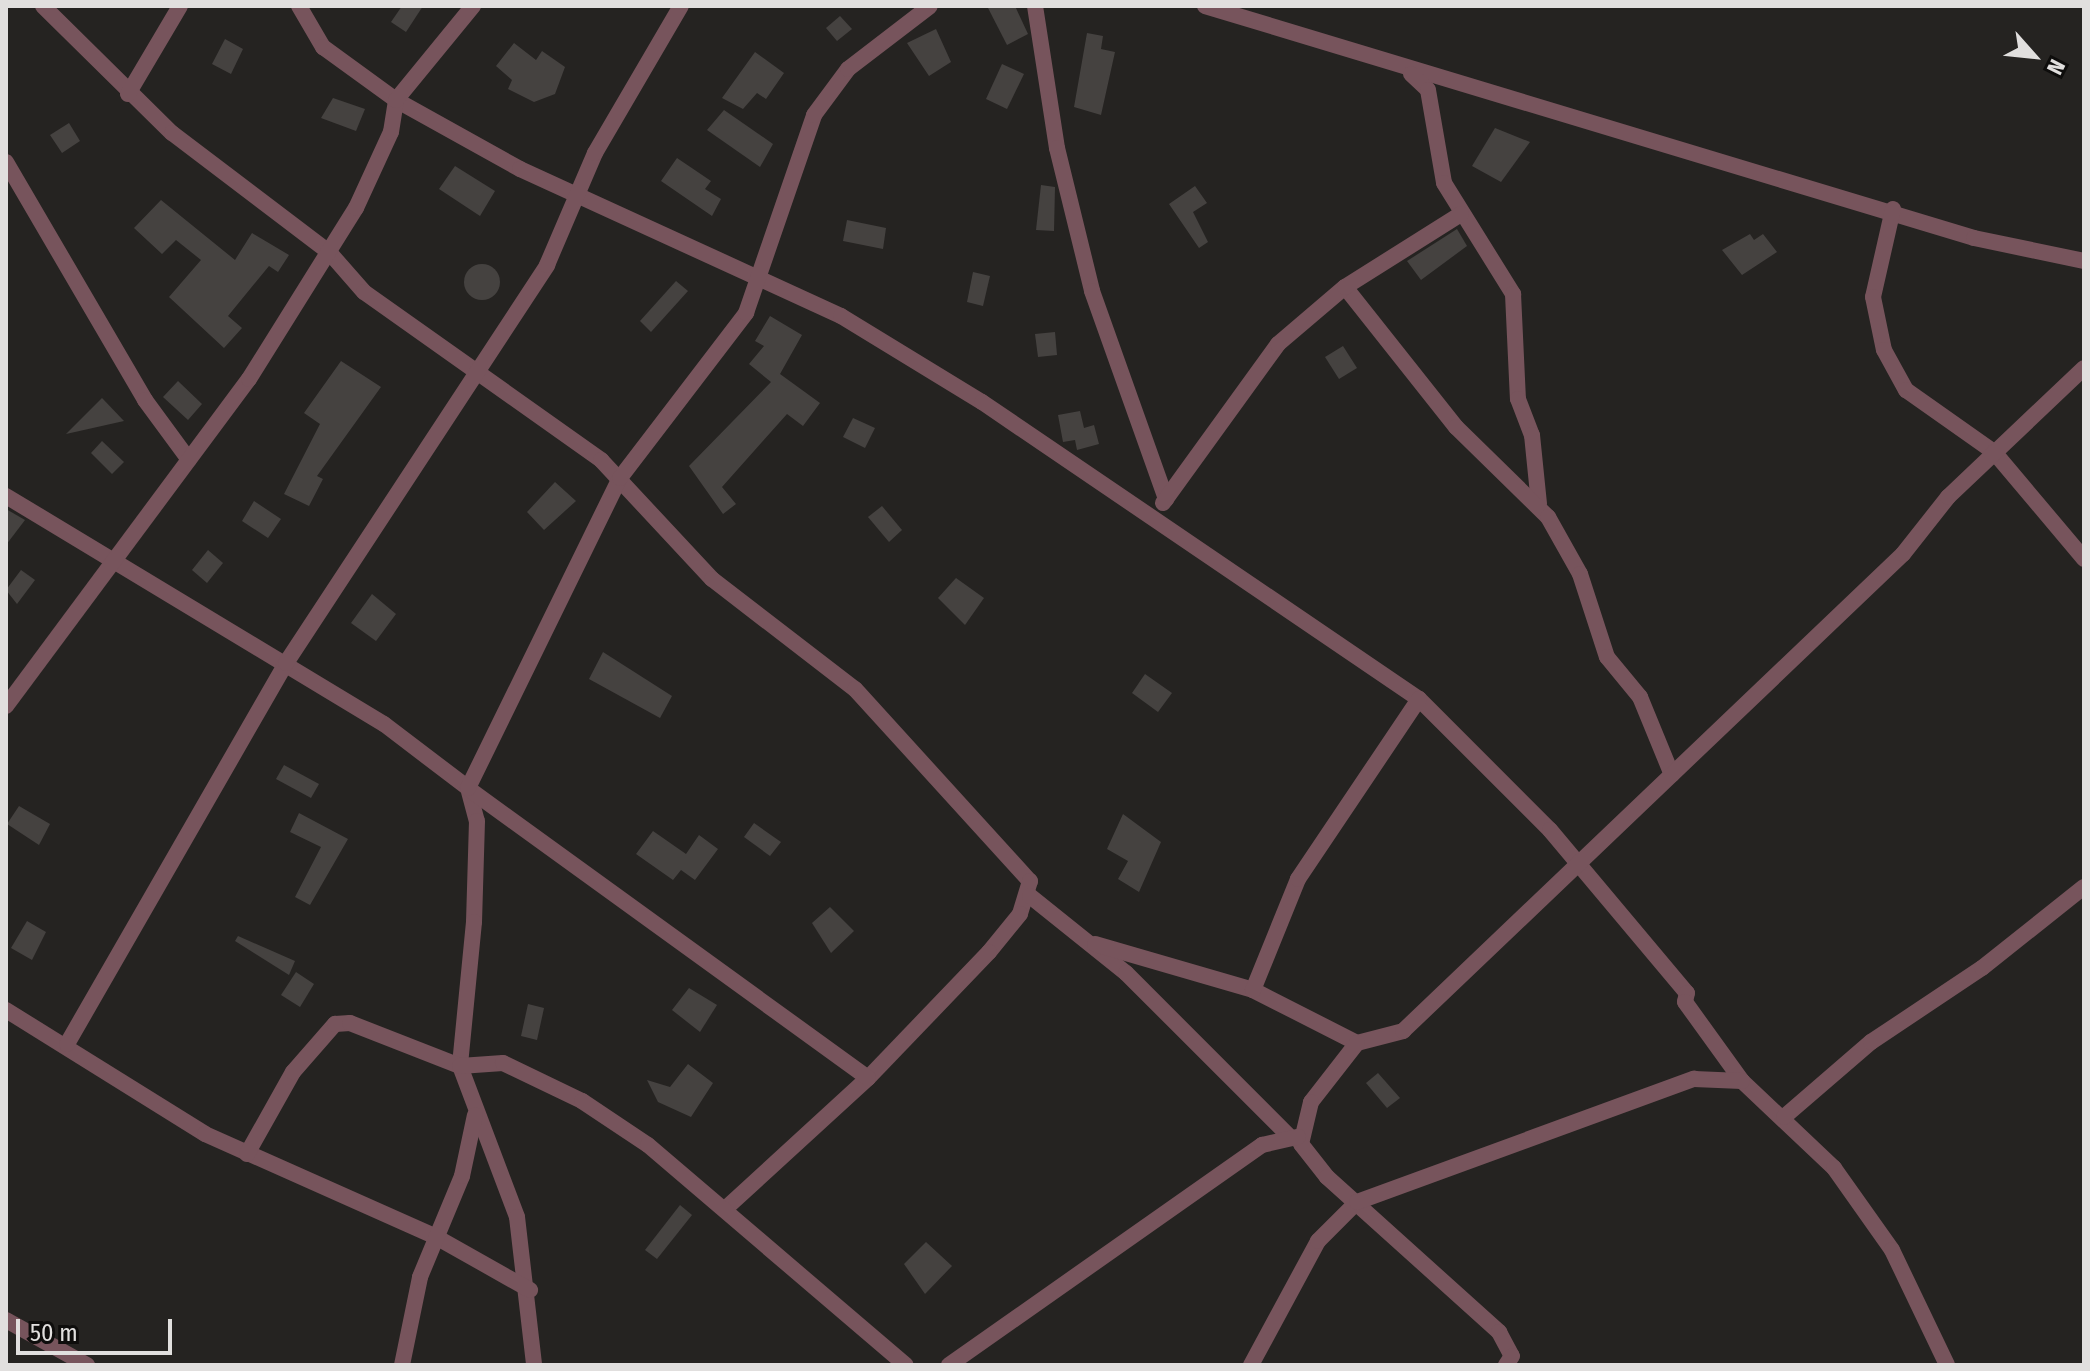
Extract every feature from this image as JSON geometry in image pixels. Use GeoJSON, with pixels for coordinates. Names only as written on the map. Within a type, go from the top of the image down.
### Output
{"type":"FeatureCollection","features":[{"type":"Feature","properties":{"kind":"street"},"geometry":{"type":"LineString","coordinates":[[43,6],[128,94],[329,252],[364,292],[620,478],[712,579],[864,698],[1013,857],[1030,881],[1030,896],[989,952],[868,1078],[726,1208]]}},
{"type":"Feature","properties":{"kind":"street"},"geometry":{"type":"LineString","coordinates":[[128,94],[180,6]]}},
{"type":"Feature","properties":{"kind":"street"},"geometry":{"type":"LineString","coordinates":[[299,6],[323,47],[396,100],[579,198],[759,273],[982,402],[1419,699],[1582,865],[1687,993],[1685,1002],[1742,1081],[1784,1117],[1834,1168],[1892,1250],[1947,1365]]}},
{"type":"Feature","properties":{"kind":"street"},"geometry":{"type":"LineString","coordinates":[[6,706],[189,460],[329,252],[378,164],[396,100],[473,6]]}},
{"type":"Feature","properties":{"kind":"street"},"geometry":{"type":"LineString","coordinates":[[67,1044],[286,663],[474,369],[539,278],[579,198],[595,153],[681,6]]}},
{"type":"Feature","properties":{"kind":"street"},"geometry":{"type":"LineString","coordinates":[[534,1365],[530,1290],[509,1186],[475,1114],[460,1066],[474,922],[477,821],[468,788],[620,478],[728,342],[759,273],[795,159],[831,87],[930,6]]}},
{"type":"Feature","properties":{"kind":"street"},"geometry":{"type":"LineString","coordinates":[[1035,6],[1057,148],[1092,291],[1166,499]]}},
{"type":"Feature","properties":{"kind":"street"},"geometry":{"type":"LineString","coordinates":[[1205,6],[1893,209],[1974,238],[2084,261]]}},
{"type":"Feature","properties":{"kind":"street"},"geometry":{"type":"LineString","coordinates":[[1400,66],[1428,90],[1436,163],[1461,214],[1513,294],[1518,399],[1532,435],[1539,504]]}},
{"type":"Feature","properties":{"kind":"street"},"geometry":{"type":"LineString","coordinates":[[6,162],[145,400],[189,460]]}},
{"type":"Feature","properties":{"kind":"street"},"geometry":{"type":"LineString","coordinates":[[1893,209],[1873,297],[1884,350],[1924,406],[1994,452],[2084,559]]}},
{"type":"Feature","properties":{"kind":"street"},"geometry":{"type":"LineString","coordinates":[[1150,518],[1256,368],[1345,287],[1461,214]]}},
{"type":"Feature","properties":{"kind":"street"},"geometry":{"type":"LineString","coordinates":[[1345,287],[1456,427],[1539,504],[1580,574],[1607,657],[1640,697],[1672,775]]}},
{"type":"Feature","properties":{"kind":"street"},"geometry":{"type":"LineString","coordinates":[[1294,1137],[1311,1102],[1357,1043],[1403,1031],[1582,865],[1903,554],[1994,452],[2084,368]]}},
{"type":"Feature","properties":{"kind":"street"},"geometry":{"type":"LineString","coordinates":[[6,496],[286,663],[468,788],[868,1078]]}},
{"type":"Feature","properties":{"kind":"street"},"geometry":{"type":"LineString","coordinates":[[1253,990],[1298,879],[1419,699]]}},
{"type":"Feature","properties":{"kind":"street"},"geometry":{"type":"LineString","coordinates":[[1784,1117],[1871,1042],[1982,968],[2084,887]]}},
{"type":"Feature","properties":{"kind":"street"},"geometry":{"type":"LineString","coordinates":[[1030,896],[1095,944],[1357,1202],[1451,1283],[1512,1362]]}},
{"type":"Feature","properties":{"kind":"street"},"geometry":{"type":"LineString","coordinates":[[1095,944],[1253,990],[1357,1043]]}},
{"type":"Feature","properties":{"kind":"street"},"geometry":{"type":"LineString","coordinates":[[6,1010],[247,1154],[436,1237],[530,1290]]}},
{"type":"Feature","properties":{"kind":"street"},"geometry":{"type":"LineString","coordinates":[[247,1154],[293,1072],[335,1024],[350,1023],[460,1066],[503,1063],[537,1076],[648,1145],[726,1208],[906,1365]]}},
{"type":"Feature","properties":{"kind":"street"},"geometry":{"type":"LineString","coordinates":[[1251,1365],[1318,1241],[1357,1202],[1473,1166],[1667,1087],[1716,1076],[1742,1081]]}},
{"type":"Feature","properties":{"kind":"street"},"geometry":{"type":"LineString","coordinates":[[402,1365],[436,1237],[462,1176],[475,1114]]}},
{"type":"Feature","properties":{"kind":"street"},"geometry":{"type":"LineString","coordinates":[[949,1365],[1262,1145],[1294,1137]]}},
{"type":"Feature","properties":{"kind":"street"},"geometry":{"type":"LineString","coordinates":[[6,1320],[87,1365]]}},
{"type":"Feature","properties":{"kind":"building"},"geometry":{"type":"Polygon","coordinates":[[[402,6],[423,6],[406,32],[391,22],[402,6]]]}},
{"type":"Feature","properties":{"kind":"building"},"geometry":{"type":"Polygon","coordinates":[[[987,6],[1015,6],[1028,34],[1007,45],[987,6]]]}},
{"type":"Feature","properties":{"kind":"building"},"geometry":{"type":"Polygon","coordinates":[[[840,16],[852,29],[837,41],[826,28],[840,16]]]}},
{"type":"Feature","properties":{"kind":"building"},"geometry":{"type":"Polygon","coordinates":[[[936,29],[951,62],[929,76],[907,43],[936,29]]]}},
{"type":"Feature","properties":{"kind":"building"},"geometry":{"type":"Polygon","coordinates":[[[1087,33],[1103,36],[1101,49],[1115,52],[1101,115],[1074,107],[1087,33]]]}},
{"type":"Feature","properties":{"kind":"building"},"geometry":{"type":"Polygon","coordinates":[[[225,39],[243,49],[231,74],[212,64],[225,39]]]}},
{"type":"Feature","properties":{"kind":"building"},"geometry":{"type":"Polygon","coordinates":[[[514,43],[536,60],[542,51],[565,67],[555,94],[534,102],[508,89],[512,80],[496,66],[514,43]]]}},
{"type":"Feature","properties":{"kind":"building"},"geometry":{"type":"Polygon","coordinates":[[[755,52],[784,73],[766,99],[757,93],[743,109],[722,98],[755,52]]]}},
{"type":"Feature","properties":{"kind":"building"},"geometry":{"type":"Polygon","coordinates":[[[1002,64],[1024,74],[1007,109],[986,99],[1002,64]]]}},
{"type":"Feature","properties":{"kind":"building"},"geometry":{"type":"Polygon","coordinates":[[[333,98],[365,109],[356,131],[321,118],[333,98]]]}},
{"type":"Feature","properties":{"kind":"building"},"geometry":{"type":"Polygon","coordinates":[[[724,110],[773,144],[760,167],[707,130],[724,110]]]}},
{"type":"Feature","properties":{"kind":"building"},"geometry":{"type":"Polygon","coordinates":[[[69,123],[80,141],[62,153],[50,135],[69,123]]]}},
{"type":"Feature","properties":{"kind":"building"},"geometry":{"type":"Polygon","coordinates":[[[1495,128],[1530,142],[1501,182],[1472,166],[1495,128]]]}},
{"type":"Feature","properties":{"kind":"building"},"geometry":{"type":"Polygon","coordinates":[[[677,158],[711,181],[705,189],[721,199],[712,216],[661,181],[677,158]]]}},
{"type":"Feature","properties":{"kind":"building"},"geometry":{"type":"Polygon","coordinates":[[[455,166],[495,191],[480,216],[439,189],[455,166]]]}},
{"type":"Feature","properties":{"kind":"building"},"geometry":{"type":"Polygon","coordinates":[[[1041,185],[1055,187],[1054,231],[1036,230],[1041,185]]]}},
{"type":"Feature","properties":{"kind":"building"},"geometry":{"type":"Polygon","coordinates":[[[1195,186],[1207,203],[1193,212],[1208,242],[1199,248],[1169,204],[1195,186]]]}},
{"type":"Feature","properties":{"kind":"building"},"geometry":{"type":"Polygon","coordinates":[[[161,200],[235,260],[252,233],[289,255],[278,272],[269,266],[228,316],[242,328],[224,348],[169,297],[201,260],[176,240],[162,254],[134,228],[161,200]]]}},
{"type":"Feature","properties":{"kind":"building"},"geometry":{"type":"Polygon","coordinates":[[[847,220],[886,228],[883,249],[843,241],[847,220]]]}},
{"type":"Feature","properties":{"kind":"building"},"geometry":{"type":"Polygon","coordinates":[[[1457,229],[1467,246],[1421,280],[1407,261],[1457,229]]]}},
{"type":"Feature","properties":{"kind":"building"},"geometry":{"type":"Polygon","coordinates":[[[1750,234],[1754,240],[1763,234],[1777,252],[1742,275],[1722,250],[1750,234]]]}},
{"type":"Feature","properties":{"kind":"building"},"geometry":{"type":"Polygon","coordinates":[[[482,264],[495,269],[500,282],[495,295],[482,300],[469,295],[464,282],[469,269],[482,264]]]}},
{"type":"Feature","properties":{"kind":"building"},"geometry":{"type":"Polygon","coordinates":[[[973,272],[990,276],[983,306],[967,302],[973,272]]]}},
{"type":"Feature","properties":{"kind":"building"},"geometry":{"type":"Polygon","coordinates":[[[676,281],[688,291],[651,332],[640,321],[676,281]]]}},
{"type":"Feature","properties":{"kind":"building"},"geometry":{"type":"Polygon","coordinates":[[[770,316],[802,335],[780,374],[820,403],[803,426],[787,414],[722,487],[736,504],[723,514],[689,466],[771,382],[749,364],[764,346],[755,341],[770,316]]]}},
{"type":"Feature","properties":{"kind":"building"},"geometry":{"type":"Polygon","coordinates":[[[1055,332],[1057,355],[1038,357],[1035,334],[1055,332]]]}},
{"type":"Feature","properties":{"kind":"building"},"geometry":{"type":"Polygon","coordinates":[[[1343,346],[1357,368],[1339,379],[1325,357],[1343,346]]]}},
{"type":"Feature","properties":{"kind":"building"},"geometry":{"type":"Polygon","coordinates":[[[341,361],[381,387],[317,476],[323,479],[309,506],[284,494],[320,424],[304,413],[341,361]]]}},
{"type":"Feature","properties":{"kind":"building"},"geometry":{"type":"Polygon","coordinates":[[[178,381],[202,404],[188,420],[163,397],[178,381]]]}},
{"type":"Feature","properties":{"kind":"building"},"geometry":{"type":"Polygon","coordinates":[[[102,398],[124,421],[66,434],[102,398]]]}},
{"type":"Feature","properties":{"kind":"building"},"geometry":{"type":"Polygon","coordinates":[[[1080,411],[1084,428],[1094,425],[1099,444],[1077,450],[1075,440],[1063,442],[1058,415],[1080,411]]]}},
{"type":"Feature","properties":{"kind":"building"},"geometry":{"type":"Polygon","coordinates":[[[853,418],[875,428],[865,448],[843,437],[853,418]]]}},
{"type":"Feature","properties":{"kind":"building"},"geometry":{"type":"Polygon","coordinates":[[[102,441],[124,462],[112,474],[91,453],[102,441]]]}},
{"type":"Feature","properties":{"kind":"building"},"geometry":{"type":"Polygon","coordinates":[[[555,482],[576,501],[544,530],[527,512],[555,482]]]}},
{"type":"Feature","properties":{"kind":"building"},"geometry":{"type":"Polygon","coordinates":[[[254,501],[281,519],[268,538],[242,521],[254,501]]]}},
{"type":"Feature","properties":{"kind":"building"},"geometry":{"type":"Polygon","coordinates":[[[882,506],[902,530],[889,542],[868,517],[882,506]]]}},
{"type":"Feature","properties":{"kind":"building"},"geometry":{"type":"Polygon","coordinates":[[[6,509],[25,520],[6,545],[6,509]]]}},
{"type":"Feature","properties":{"kind":"building"},"geometry":{"type":"Polygon","coordinates":[[[208,550],[223,563],[207,583],[192,570],[208,550]]]}},
{"type":"Feature","properties":{"kind":"building"},"geometry":{"type":"Polygon","coordinates":[[[21,570],[35,580],[17,604],[6,590],[21,570]]]}},
{"type":"Feature","properties":{"kind":"building"},"geometry":{"type":"Polygon","coordinates":[[[956,578],[984,598],[965,625],[938,598],[956,578]]]}},
{"type":"Feature","properties":{"kind":"building"},"geometry":{"type":"Polygon","coordinates":[[[372,594],[396,614],[376,641],[351,623],[372,594]]]}},
{"type":"Feature","properties":{"kind":"building"},"geometry":{"type":"Polygon","coordinates":[[[603,652],[672,696],[660,718],[589,679],[603,652]]]}},
{"type":"Feature","properties":{"kind":"building"},"geometry":{"type":"Polygon","coordinates":[[[1145,674],[1172,693],[1158,712],[1132,693],[1145,674]]]}},
{"type":"Feature","properties":{"kind":"building"},"geometry":{"type":"Polygon","coordinates":[[[284,765],[319,784],[311,798],[276,779],[284,765]]]}},
{"type":"Feature","properties":{"kind":"building"},"geometry":{"type":"Polygon","coordinates":[[[19,806],[50,824],[39,845],[7,824],[19,806]]]}},
{"type":"Feature","properties":{"kind":"building"},"geometry":{"type":"Polygon","coordinates":[[[299,813],[348,839],[310,905],[295,897],[321,847],[290,832],[299,813]]]}},
{"type":"Feature","properties":{"kind":"building"},"geometry":{"type":"Polygon","coordinates":[[[1123,814],[1161,842],[1139,892],[1118,879],[1128,861],[1107,849],[1123,814]]]}},
{"type":"Feature","properties":{"kind":"building"},"geometry":{"type":"Polygon","coordinates":[[[754,823],[781,842],[770,856],[744,837],[754,823]]]}},
{"type":"Feature","properties":{"kind":"building"},"geometry":{"type":"Polygon","coordinates":[[[653,831],[686,854],[699,835],[718,849],[695,880],[681,870],[673,880],[636,854],[653,831]]]}},
{"type":"Feature","properties":{"kind":"building"},"geometry":{"type":"Polygon","coordinates":[[[830,907],[854,931],[831,953],[812,923],[830,907]]]}},
{"type":"Feature","properties":{"kind":"building"},"geometry":{"type":"Polygon","coordinates":[[[27,921],[46,932],[32,960],[11,948],[27,921]]]}},
{"type":"Feature","properties":{"kind":"building"},"geometry":{"type":"Polygon","coordinates":[[[238,936],[295,961],[289,975],[235,941],[238,936]]]}},
{"type":"Feature","properties":{"kind":"building"},"geometry":{"type":"Polygon","coordinates":[[[296,972],[314,984],[300,1007],[281,995],[296,972]]]}},
{"type":"Feature","properties":{"kind":"building"},"geometry":{"type":"Polygon","coordinates":[[[689,988],[717,1005],[700,1032],[672,1010],[689,988]]]}},
{"type":"Feature","properties":{"kind":"building"},"geometry":{"type":"Polygon","coordinates":[[[528,1004],[544,1008],[537,1040],[521,1036],[528,1004]]]}},
{"type":"Feature","properties":{"kind":"building"},"geometry":{"type":"Polygon","coordinates":[[[688,1064],[713,1083],[691,1117],[658,1102],[647,1080],[670,1087],[688,1064]]]}},
{"type":"Feature","properties":{"kind":"building"},"geometry":{"type":"Polygon","coordinates":[[[1378,1073],[1400,1098],[1387,1108],[1366,1083],[1378,1073]]]}},
{"type":"Feature","properties":{"kind":"building"},"geometry":{"type":"Polygon","coordinates":[[[680,1205],[692,1215],[657,1259],[645,1250],[680,1205]]]}},
{"type":"Feature","properties":{"kind":"building"},"geometry":{"type":"Polygon","coordinates":[[[926,1242],[952,1266],[925,1294],[904,1264],[926,1242]]]}}]}
